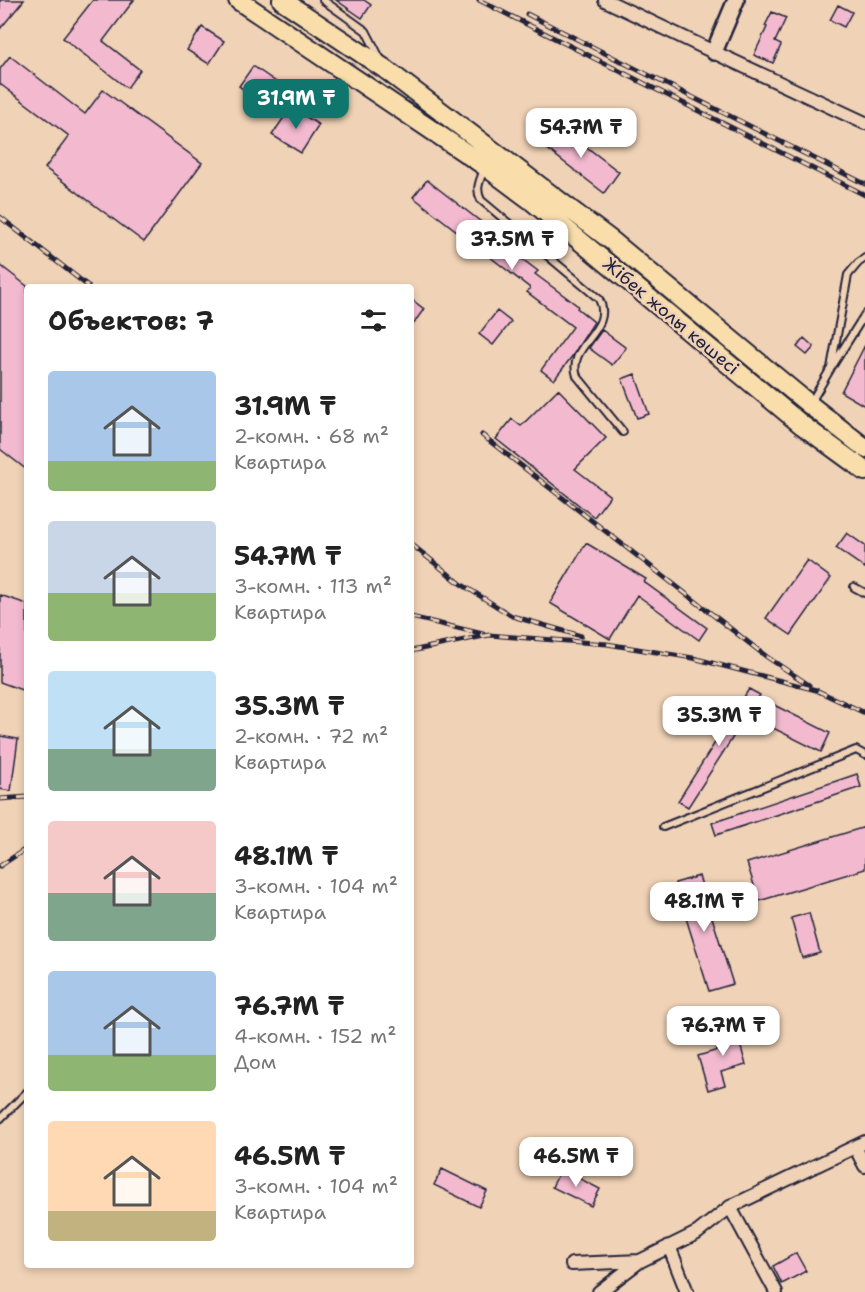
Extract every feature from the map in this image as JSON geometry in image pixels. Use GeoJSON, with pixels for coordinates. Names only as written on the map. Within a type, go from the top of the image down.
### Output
{"type":"FeatureCollection","features":[{"type":"Feature","properties":{"kind":"main road","name":"Жібек жолы көшесі"},"geometry":{"type":"LineString","coordinates":[[238,0],[485,166],[531,201],[802,425],[865,471]]}},
{"type":"Feature","properties":{"kind":"main road","name":"Жібек жолы көшесі"},"geometry":{"type":"LineString","coordinates":[[282,0],[385,69],[612,241],[810,405],[865,447]]}},
{"type":"Feature","properties":{"kind":"street"},"geometry":{"type":"LineString","coordinates":[[605,0],[865,123]]}},
{"type":"Feature","properties":{"kind":"street"},"geometry":{"type":"LineString","coordinates":[[714,52],[736,0]]}},
{"type":"Feature","properties":{"kind":"street"},"geometry":{"type":"LineString","coordinates":[[599,1292],[640,1261],[697,1233],[730,1207],[860,1145],[865,1166]]}},
{"type":"Feature","properties":{"kind":"street"},"geometry":{"type":"LineString","coordinates":[[730,1207],[776,1292]]}},
{"type":"Feature","properties":{"kind":"street"},"geometry":{"type":"LineString","coordinates":[[669,1246],[687,1292]]}},
{"type":"Feature","properties":{"kind":"street"},"geometry":{"type":"LineString","coordinates":[[572,1264],[640,1261]]}},
{"type":"Feature","properties":{"kind":"lane"},"geometry":{"type":"LineString","coordinates":[[323,0],[366,31],[385,69]]}},
{"type":"Feature","properties":{"kind":"lane"},"geometry":{"type":"LineString","coordinates":[[485,166],[478,187],[481,200],[599,298],[603,314],[601,321],[580,352],[574,368],[577,376],[623,432]]}},
{"type":"Feature","properties":{"kind":"lane"},"geometry":{"type":"LineString","coordinates":[[831,368],[848,275],[858,262],[865,258]]}},
{"type":"Feature","properties":{"kind":"lane"},"geometry":{"type":"LineString","coordinates":[[810,405],[865,314]]}},
{"type":"Feature","properties":{"kind":"lane"},"geometry":{"type":"LineString","coordinates":[[854,587],[865,593]]}},
{"type":"Feature","properties":{"kind":"lane"},"geometry":{"type":"LineString","coordinates":[[663,827],[856,750],[865,755]]}},
{"type":"Feature","properties":{"kind":"lane"},"geometry":{"type":"LineString","coordinates":[[0,1119],[24,1095]]}},
{"type":"Feature","properties":{"kind":"building"},"geometry":{"type":"Polygon","coordinates":[[[0,0],[24,0],[0,29],[0,0]]]}},
{"type":"Feature","properties":{"kind":"building"},"geometry":{"type":"Polygon","coordinates":[[[93,0],[134,0],[103,41],[140,70],[127,88],[63,38],[93,0]]]}},
{"type":"Feature","properties":{"kind":"building"},"geometry":{"type":"Polygon","coordinates":[[[336,0],[364,0],[371,5],[362,18],[336,0]]]}},
{"type":"Feature","properties":{"kind":"building"},"geometry":{"type":"Polygon","coordinates":[[[838,5],[852,12],[844,27],[830,20],[838,5]]]}},
{"type":"Feature","properties":{"kind":"building"},"geometry":{"type":"Polygon","coordinates":[[[772,12],[786,18],[775,42],[781,45],[773,63],[754,55],[772,12]]]}},
{"type":"Feature","properties":{"kind":"building"},"geometry":{"type":"Polygon","coordinates":[[[202,27],[224,41],[209,64],[187,50],[202,27]]]}},
{"type":"Feature","properties":{"kind":"building"},"geometry":{"type":"Polygon","coordinates":[[[10,56],[85,114],[103,90],[202,163],[144,242],[45,168],[69,136],[0,84],[0,69],[10,56]]]}},
{"type":"Feature","properties":{"kind":"building"},"geometry":{"type":"Polygon","coordinates":[[[253,66],[279,84],[264,105],[239,86],[253,66]]]}},
{"type":"Feature","properties":{"kind":"building"},"geometry":{"type":"Polygon","coordinates":[[[291,107],[319,125],[301,153],[272,135],[291,107]]]}},
{"type":"Feature","properties":{"kind":"building"},"geometry":{"type":"Polygon","coordinates":[[[558,125],[619,172],[604,193],[542,145],[558,125]]]}},
{"type":"Feature","properties":{"kind":"building"},"geometry":{"type":"Polygon","coordinates":[[[427,180],[503,239],[501,243],[538,271],[535,274],[578,306],[577,308],[594,322],[554,380],[541,370],[573,327],[527,292],[530,288],[413,197],[427,180]]]}},
{"type":"Feature","properties":{"kind":"building"},"geometry":{"type":"Polygon","coordinates":[[[0,265],[24,284],[24,468],[0,449],[0,265]]]}},
{"type":"Feature","properties":{"kind":"building"},"geometry":{"type":"Polygon","coordinates":[[[414,301],[424,309],[414,323],[414,301]]]}},
{"type":"Feature","properties":{"kind":"building"},"geometry":{"type":"Polygon","coordinates":[[[497,311],[511,322],[493,345],[479,334],[497,311]]]}},
{"type":"Feature","properties":{"kind":"building"},"geometry":{"type":"Polygon","coordinates":[[[602,330],[626,348],[612,365],[589,348],[602,330]]]}},
{"type":"Feature","properties":{"kind":"building"},"geometry":{"type":"Polygon","coordinates":[[[804,338],[814,347],[807,355],[797,347],[804,338]]]}},
{"type":"Feature","properties":{"kind":"building"},"geometry":{"type":"Polygon","coordinates":[[[865,345],[865,406],[841,392],[865,345]]]}},
{"type":"Feature","properties":{"kind":"building"},"geometry":{"type":"Polygon","coordinates":[[[635,374],[649,414],[637,418],[622,379],[635,374]]]}},
{"type":"Feature","properties":{"kind":"building"},"geometry":{"type":"Polygon","coordinates":[[[558,389],[606,438],[575,469],[610,496],[594,517],[496,439],[512,419],[521,426],[558,389]]]}},
{"type":"Feature","properties":{"kind":"building"},"geometry":{"type":"Polygon","coordinates":[[[847,533],[865,546],[865,568],[836,548],[847,533]]]}},
{"type":"Feature","properties":{"kind":"building"},"geometry":{"type":"Polygon","coordinates":[[[586,543],[646,579],[644,582],[707,628],[699,640],[637,595],[610,639],[550,603],[586,543]]]}},
{"type":"Feature","properties":{"kind":"building"},"geometry":{"type":"Polygon","coordinates":[[[807,560],[831,578],[791,635],[766,618],[807,560]]]}},
{"type":"Feature","properties":{"kind":"building"},"geometry":{"type":"Polygon","coordinates":[[[0,595],[24,603],[24,691],[0,682],[0,595]]]}},
{"type":"Feature","properties":{"kind":"building"},"geometry":{"type":"Polygon","coordinates":[[[749,689],[760,695],[688,807],[678,801],[749,689]]]}},
{"type":"Feature","properties":{"kind":"building"},"geometry":{"type":"Polygon","coordinates":[[[772,704],[830,733],[821,752],[763,723],[772,704]]]}},
{"type":"Feature","properties":{"kind":"building"},"geometry":{"type":"Polygon","coordinates":[[[0,736],[18,739],[11,791],[0,789],[0,736]]]}},
{"type":"Feature","properties":{"kind":"building"},"geometry":{"type":"Polygon","coordinates":[[[857,774],[861,787],[716,835],[712,823],[857,774]]]}},
{"type":"Feature","properties":{"kind":"building"},"geometry":{"type":"Polygon","coordinates":[[[865,827],[865,869],[759,901],[747,863],[865,827]]]}},
{"type":"Feature","properties":{"kind":"building"},"geometry":{"type":"Polygon","coordinates":[[[699,876],[733,984],[709,991],[675,883],[699,876]]]}},
{"type":"Feature","properties":{"kind":"building"},"geometry":{"type":"Polygon","coordinates":[[[809,913],[820,953],[802,958],[791,918],[809,913]]]}},
{"type":"Feature","properties":{"kind":"building"},"geometry":{"type":"Polygon","coordinates":[[[732,1016],[746,1065],[721,1072],[725,1085],[708,1090],[698,1056],[728,1047],[720,1020],[732,1016]]]}},
{"type":"Feature","properties":{"kind":"building"},"geometry":{"type":"Polygon","coordinates":[[[442,1169],[487,1191],[479,1207],[434,1185],[442,1169]]]}},
{"type":"Feature","properties":{"kind":"building"},"geometry":{"type":"Polygon","coordinates":[[[561,1169],[600,1189],[591,1206],[552,1187],[561,1169]]]}},
{"type":"Feature","properties":{"kind":"building"},"geometry":{"type":"Polygon","coordinates":[[[796,1253],[806,1271],[782,1284],[773,1266],[796,1253]]]}},
{"type":"Feature","properties":{"kind":"railway"},"geometry":{"type":"LineString","coordinates":[[479,0],[865,195]]}},
{"type":"Feature","properties":{"kind":"railway"},"geometry":{"type":"LineString","coordinates":[[527,14],[865,184]]}},
{"type":"Feature","properties":{"kind":"railway"},"geometry":{"type":"LineString","coordinates":[[0,217],[85,284]]}},
{"type":"Feature","properties":{"kind":"railway"},"geometry":{"type":"LineString","coordinates":[[482,435],[767,657],[809,685]]}},
{"type":"Feature","properties":{"kind":"railway"},"geometry":{"type":"LineString","coordinates":[[414,546],[461,584],[512,616],[581,636]]}},
{"type":"Feature","properties":{"kind":"railway"},"geometry":{"type":"LineString","coordinates":[[414,618],[483,634]]}},
{"type":"Feature","properties":{"kind":"railway"},"geometry":{"type":"LineString","coordinates":[[414,650],[489,635],[607,644],[693,658],[816,690],[865,713]]}},
{"type":"Feature","properties":{"kind":"railway"},"geometry":{"type":"LineString","coordinates":[[0,799],[24,797]]}},
{"type":"Feature","properties":{"kind":"railway"},"geometry":{"type":"LineString","coordinates":[[0,866],[24,850]]}}]}
